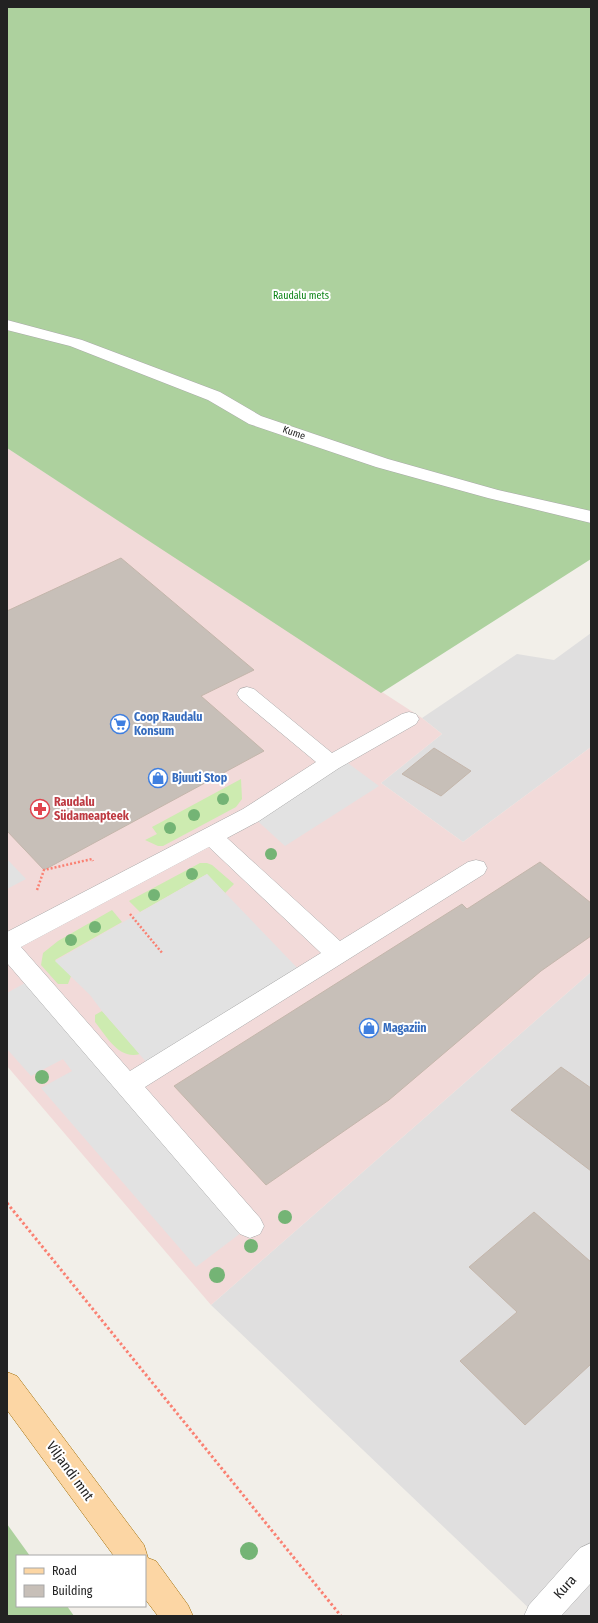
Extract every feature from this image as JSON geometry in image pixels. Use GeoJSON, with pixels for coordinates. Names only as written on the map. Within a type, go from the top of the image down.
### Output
{"type":"FeatureCollection","features":[{"type":"Feature","properties":{"kind":"main road","name":"Viljandi mnt"},"geometry":{"type":"LineString","coordinates":[[7,1386],[132,1555]]}},
{"type":"Feature","properties":{"kind":"main road"},"geometry":{"type":"LineString","coordinates":[[146,1573],[177,1616]]}},
{"type":"Feature","properties":{"kind":"street","name":"Kume"},"geometry":{"type":"LineString","coordinates":[[7,325],[76,343],[214,396],[255,420],[382,463],[494,494],[591,517]]}},
{"type":"Feature","properties":{"kind":"street"},"geometry":{"type":"LineString","coordinates":[[248,694],[331,763]]}},
{"type":"Feature","properties":{"kind":"street"},"geometry":{"type":"LineString","coordinates":[[7,943],[110,888],[212,837],[251,815],[331,763],[409,719]]}},
{"type":"Feature","properties":{"kind":"street"},"geometry":{"type":"LineString","coordinates":[[212,837],[338,954]]}},
{"type":"Feature","properties":{"kind":"street"},"geometry":{"type":"LineString","coordinates":[[128,1085],[476,868]]}},
{"type":"Feature","properties":{"kind":"street"},"geometry":{"type":"LineString","coordinates":[[7,948],[250,1226]]}},
{"type":"Feature","properties":{"kind":"street","name":"Kura"},"geometry":{"type":"LineString","coordinates":[[540,1616],[591,1558]]}},
{"type":"Feature","properties":{"kind":"path"},"geometry":{"type":"LineString","coordinates":[[31,894],[37,891],[44,870]]}},
{"type":"Feature","properties":{"kind":"path"},"geometry":{"type":"LineString","coordinates":[[7,1203],[341,1616]]}},
{"type":"Feature","properties":{"kind":"shaded area"},"geometry":{"type":"Polygon","coordinates":[[[7,448],[422,718],[442,734],[381,783],[463,842],[591,747],[591,972],[211,1305],[7,1066],[7,448]]]}},
{"type":"Feature","properties":{"kind":"shaded area"},"geometry":{"type":"Polygon","coordinates":[[[591,633],[591,747],[463,842],[381,783],[442,734],[422,718],[517,654],[554,660],[591,633]]]}},
{"type":"Feature","properties":{"kind":"shaded area"},"geometry":{"type":"Polygon","coordinates":[[[341,758],[379,786],[285,846],[251,815],[341,758]]]}},
{"type":"Feature","properties":{"kind":"shaded area"},"geometry":{"type":"Polygon","coordinates":[[[7,859],[26,879],[7,889],[7,859]]]}},
{"type":"Feature","properties":{"kind":"shaded area"},"geometry":{"type":"Polygon","coordinates":[[[207,874],[305,976],[154,1071],[90,995],[55,961],[207,874]]]}},
{"type":"Feature","properties":{"kind":"shaded area"},"geometry":{"type":"Polygon","coordinates":[[[591,972],[591,1616],[537,1616],[211,1305],[591,972]]]}},
{"type":"Feature","properties":{"kind":"shaded area"},"geometry":{"type":"Polygon","coordinates":[[[34,978],[250,1226],[196,1267],[41,1088],[72,1071],[63,1059],[31,1076],[7,1049],[7,993],[34,978]]]}},
{"type":"Feature","properties":{"kind":"green space","name":"Raudalu mets"},"geometry":{"type":"Polygon","coordinates":[[[7,7],[591,7],[591,559],[381,693],[7,448],[7,7]]]}},
{"type":"Feature","properties":{"kind":"green space"},"geometry":{"type":"Polygon","coordinates":[[[241,779],[242,799],[236,807],[163,846],[158,846],[145,840],[157,834],[152,827],[241,779]]]}},
{"type":"Feature","properties":{"kind":"green space"},"geometry":{"type":"Polygon","coordinates":[[[200,863],[212,865],[234,884],[225,893],[207,874],[140,912],[129,901],[200,863]]]}},
{"type":"Feature","properties":{"kind":"green space"},"geometry":{"type":"Polygon","coordinates":[[[112,910],[122,922],[55,960],[71,976],[68,984],[58,984],[41,965],[43,953],[58,941],[112,910]]]}},
{"type":"Feature","properties":{"kind":"green space"},"geometry":{"type":"Polygon","coordinates":[[[102,1011],[140,1054],[126,1054],[114,1046],[95,1022],[95,1015],[102,1011]]]}},
{"type":"Feature","properties":{"kind":"green space"},"geometry":{"type":"Polygon","coordinates":[[[7,1524],[29,1555],[16,1555],[16,1607],[68,1607],[74,1616],[7,1616],[7,1524]]]}},
{"type":"Feature","properties":{"kind":"building","name":"Coop Raudalu Konsum"},"geometry":{"type":"Polygon","coordinates":[[[121,558],[254,670],[201,696],[264,751],[44,870],[7,831],[7,611],[121,558]]]}},
{"type":"Feature","properties":{"kind":"building"},"geometry":{"type":"Polygon","coordinates":[[[434,748],[471,771],[441,796],[402,774],[434,748]]]}},
{"type":"Feature","properties":{"kind":"building","name":"Magaziin"},"geometry":{"type":"Polygon","coordinates":[[[540,862],[591,903],[591,936],[541,971],[389,1100],[266,1185],[174,1086],[462,904],[467,909],[540,862]]]}},
{"type":"Feature","properties":{"kind":"building"},"geometry":{"type":"Polygon","coordinates":[[[561,1067],[591,1088],[591,1171],[511,1110],[561,1067]]]}},
{"type":"Feature","properties":{"kind":"building"},"geometry":{"type":"Polygon","coordinates":[[[534,1212],[591,1262],[591,1364],[525,1425],[460,1361],[517,1312],[469,1267],[534,1212]]]}},
{"type":"Feature","properties":{"kind":"place","name":"Coop Raudalu Konsum"},"geometry":{"type":"Point","coordinates":[120,724]}},
{"type":"Feature","properties":{"kind":"place","name":"Bjuuti Stop"},"geometry":{"type":"Point","coordinates":[158,778]}},
{"type":"Feature","properties":{"kind":"place","name":"Raudalu Südameapteek"},"geometry":{"type":"Point","coordinates":[40,809]}},
{"type":"Feature","properties":{"kind":"place","name":"Magaziin"},"geometry":{"type":"Point","coordinates":[369,1028]}}]}
